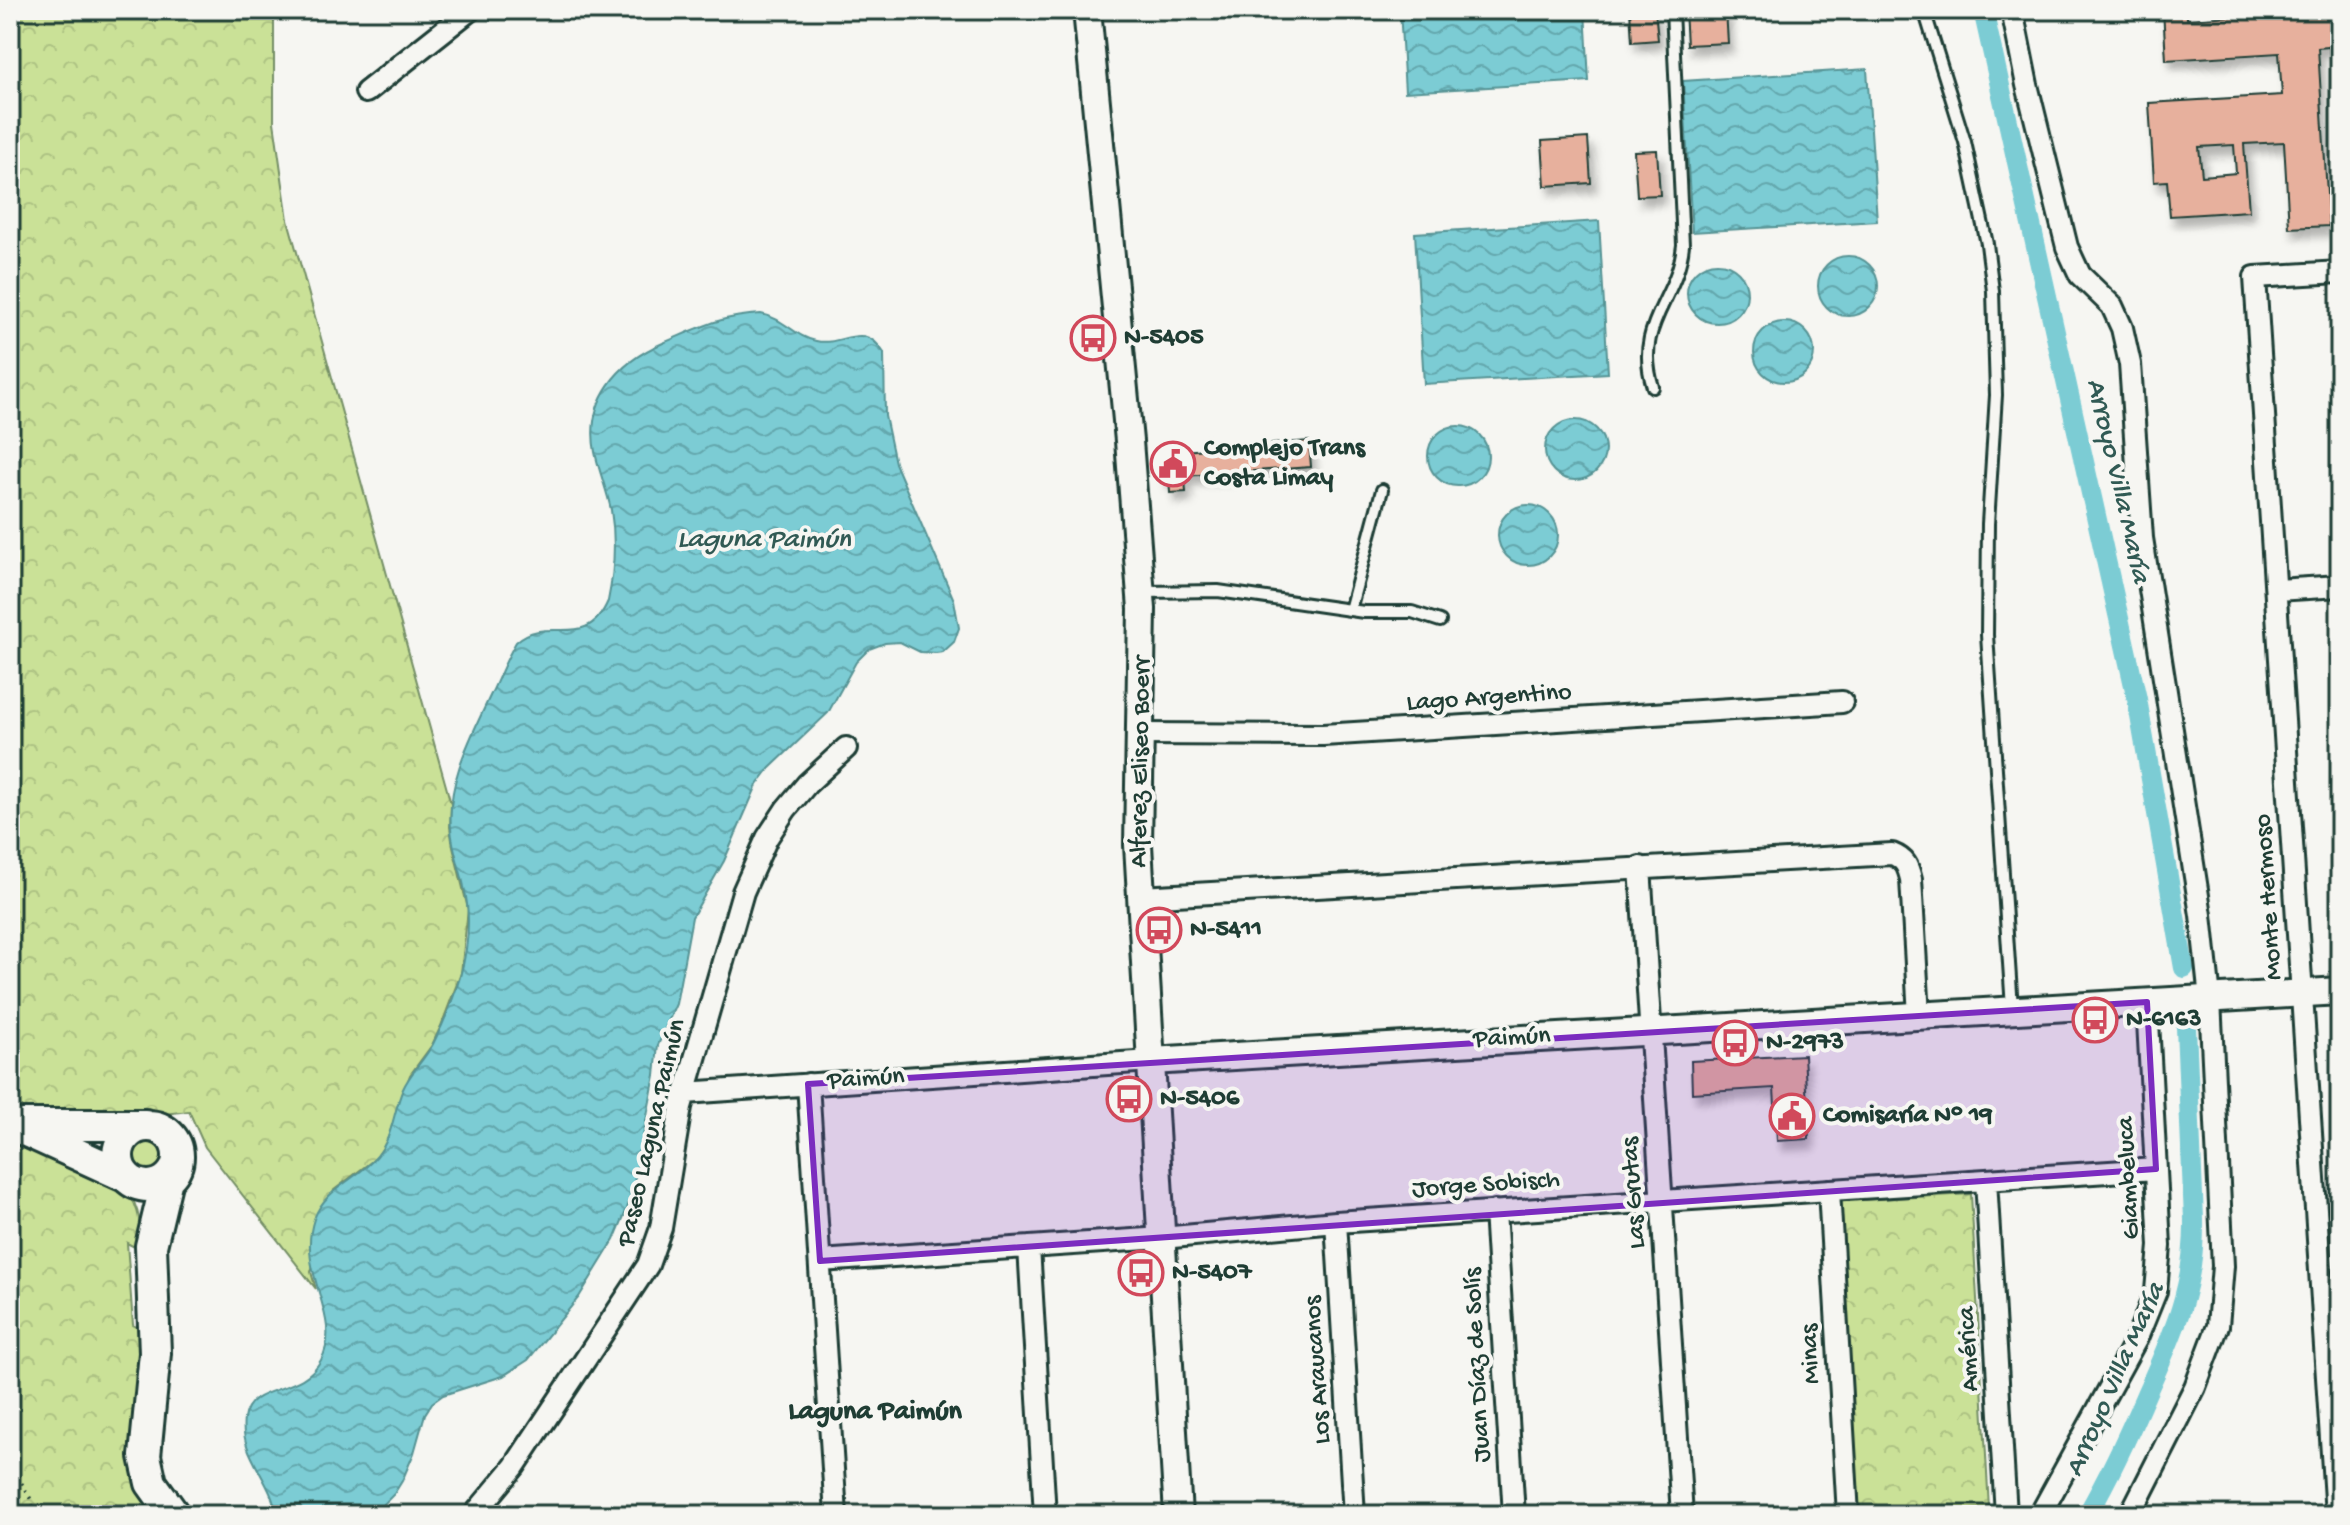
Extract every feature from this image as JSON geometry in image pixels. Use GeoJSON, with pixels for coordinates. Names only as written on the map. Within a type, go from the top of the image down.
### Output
{"type":"FeatureCollection","features":[{"type":"Feature","properties":{"kind":"main road"},"geometry":{"type":"LineString","coordinates":[[12,1125],[145,1125],[164,1130],[176,1144],[177,1163],[144,1180],[12,1125]]}},
{"type":"Feature","properties":{"kind":"main road"},"geometry":{"type":"LineString","coordinates":[[145,1125],[128,1133],[122,1140],[118,1159],[144,1180],[152,1218],[150,1261],[155,1353],[145,1456],[151,1483],[174,1515]]}},
{"type":"Feature","properties":{"kind":"street"},"geometry":{"type":"LineString","coordinates":[[366,92],[470,10]]}},
{"type":"Feature","properties":{"kind":"street","name":"Alferez Eliseo Boerr"},"geometry":{"type":"LineString","coordinates":[[1087,10],[1141,593],[1143,647],[1137,812],[1178,1515]]}},
{"type":"Feature","properties":{"kind":"street"},"geometry":{"type":"LineString","coordinates":[[2012,10],[2067,247],[2080,275],[2112,306],[2122,328],[2130,364],[2142,538],[2201,915],[2210,999],[2223,1266],[2218,1326],[2195,1387],[2130,1515]]}},
{"type":"Feature","properties":{"kind":"street","name":"Monte Hermoso"},"geometry":{"type":"LineString","coordinates":[[2336,1515],[2332,1330],[2302,993],[2255,277],[2340,272]]}},
{"type":"Feature","properties":{"kind":"street"},"geometry":{"type":"LineString","coordinates":[[2276,590],[2340,586]]}},
{"type":"Feature","properties":{"kind":"street","name":"Lago Argentino"},"geometry":{"type":"LineString","coordinates":[[1140,734],[1323,735],[1842,702]]}},
{"type":"Feature","properties":{"kind":"street","name":"Paseo Laguna Paimún"},"geometry":{"type":"LineString","coordinates":[[474,1515],[514,1467],[648,1265],[661,1228],[677,1123],[743,892],[776,823],[796,796],[846,748]]}},
{"type":"Feature","properties":{"kind":"street"},"geometry":{"type":"LineString","coordinates":[[1141,897],[1880,853],[1901,857],[1911,879],[1919,1016]]}},
{"type":"Feature","properties":{"kind":"street","name":"Las Grutas"},"geometry":{"type":"LineString","coordinates":[[1640,867],[1682,1515]]}},
{"type":"Feature","properties":{"kind":"street","name":"Paimún"},"geometry":{"type":"LineString","coordinates":[[685,1093],[1151,1061],[2340,991]]}},
{"type":"Feature","properties":{"kind":"street","name":"Giambeluca"},"geometry":{"type":"LineString","coordinates":[[2040,1515],[2137,1338],[2153,1302],[2160,1258],[2147,1002]]}},
{"type":"Feature","properties":{"kind":"street"},"geometry":{"type":"LineString","coordinates":[[808,1084],[836,1515]]}},
{"type":"Feature","properties":{"kind":"street","name":"Jorge Sobisch"},"geometry":{"type":"LineString","coordinates":[[820,1261],[1495,1211],[2156,1169]]}},
{"type":"Feature","properties":{"kind":"street","name":"América"},"geometry":{"type":"LineString","coordinates":[[1986,1180],[2006,1515]]}},
{"type":"Feature","properties":{"kind":"street","name":"Minas"},"geometry":{"type":"LineString","coordinates":[[1829,1190],[1848,1515]]}},
{"type":"Feature","properties":{"kind":"street","name":"Juan Díaz de Solís"},"geometry":{"type":"LineString","coordinates":[[1495,1211],[1514,1515]]}},
{"type":"Feature","properties":{"kind":"street","name":"Los Araucanos"},"geometry":{"type":"LineString","coordinates":[[1336,1222],[1354,1515]]}},
{"type":"Feature","properties":{"kind":"street"},"geometry":{"type":"LineString","coordinates":[[1029,1247],[1045,1515]]}},
{"type":"Feature","properties":{"kind":"lane"},"geometry":{"type":"LineString","coordinates":[[1653,387],[1647,369],[1647,344],[1680,263],[1683,245],[1672,10]]}},
{"type":"Feature","properties":{"kind":"lane"},"geometry":{"type":"LineString","coordinates":[[1924,10],[1965,142],[1987,244],[1993,291],[1996,395],[1988,524],[1987,635],[2012,1010]]}},
{"type":"Feature","properties":{"kind":"lane"},"geometry":{"type":"LineString","coordinates":[[1350,610],[1382,490]]}},
{"type":"Feature","properties":{"kind":"lane"},"geometry":{"type":"LineString","coordinates":[[1141,593],[1218,591],[1377,614],[1412,612],[1440,621]]}},
{"type":"Feature","properties":{"kind":"path"},"geometry":{"type":"LineString","coordinates":[[10,1462],[31,1499],[36,1515]]}},
{"type":"Feature","properties":{"kind":"highlighted area"},"geometry":{"type":"Polygon","coordinates":[[[2147,1002],[2156,1169],[820,1261],[808,1084],[2147,1002]]]}},
{"type":"Feature","properties":{"kind":"green space"},"geometry":{"type":"Polygon","coordinates":[[[10,10],[274,10],[274,122],[288,220],[451,804],[453,847],[468,909],[461,973],[432,1045],[410,1075],[386,1143],[376,1158],[334,1190],[311,1272],[316,1289],[205,1147],[189,1111],[138,1117],[10,1117],[10,10]]]}},
{"type":"Feature","properties":{"kind":"green space"},"geometry":{"type":"Polygon","coordinates":[[[148,1133],[163,1140],[170,1155],[163,1170],[148,1177],[133,1170],[126,1155],[133,1140],[148,1133]]]}},
{"type":"Feature","properties":{"kind":"green space"},"geometry":{"type":"Polygon","coordinates":[[[10,1137],[121,1185],[136,1207],[142,1251],[127,1243],[133,1325],[147,1333],[137,1487],[151,1515],[10,1515],[10,1137]]]}},
{"type":"Feature","properties":{"kind":"green space"},"geometry":{"type":"Polygon","coordinates":[[[1971,1194],[1989,1508],[1859,1515],[1841,1201],[1971,1194]]]}},
{"type":"Feature","properties":{"kind":"water"},"geometry":{"type":"Polygon","coordinates":[[[1400,10],[1585,10],[1589,81],[1405,92],[1400,10]]]}},
{"type":"Feature","properties":{"kind":"water"},"geometry":{"type":"Polygon","coordinates":[[[1867,69],[1877,221],[1692,232],[1683,81],[1867,69]]]}},
{"type":"Feature","properties":{"kind":"water"},"geometry":{"type":"Polygon","coordinates":[[[1599,221],[1608,373],[1424,384],[1415,233],[1599,221]]]}},
{"type":"Feature","properties":{"kind":"water"},"geometry":{"type":"Polygon","coordinates":[[[1848,256],[1860,258],[1869,265],[1876,274],[1876,298],[1869,307],[1860,314],[1848,316],[1836,314],[1827,307],[1820,298],[1818,286],[1820,274],[1827,265],[1836,258],[1848,256]]]}},
{"type":"Feature","properties":{"kind":"water"},"geometry":{"type":"Polygon","coordinates":[[[1717,263],[1729,265],[1738,272],[1745,281],[1745,305],[1738,314],[1729,321],[1717,323],[1705,321],[1696,314],[1689,305],[1687,293],[1689,281],[1696,272],[1705,265],[1717,263]]]}},
{"type":"Feature","properties":{"kind":"water","name":"Laguna Paimún"},"geometry":{"type":"Polygon","coordinates":[[[761,314],[816,341],[835,341],[852,336],[868,338],[884,353],[885,416],[895,463],[954,600],[959,628],[954,642],[943,652],[936,653],[920,652],[900,642],[869,649],[856,662],[828,713],[770,768],[757,785],[724,861],[692,917],[676,1004],[658,1045],[655,1075],[627,1209],[614,1240],[579,1297],[528,1360],[503,1376],[443,1395],[432,1403],[425,1414],[402,1481],[373,1515],[276,1515],[269,1491],[246,1444],[244,1419],[255,1399],[301,1380],[321,1360],[327,1344],[327,1328],[311,1258],[310,1239],[314,1219],[326,1199],[369,1164],[382,1149],[403,1089],[433,1044],[457,986],[465,955],[468,921],[452,835],[451,811],[462,760],[516,642],[528,634],[589,625],[599,617],[608,601],[614,556],[613,521],[593,433],[600,400],[619,372],[647,351],[710,324],[733,317],[761,314]]]}},
{"type":"Feature","properties":{"kind":"water"},"geometry":{"type":"Polygon","coordinates":[[[1784,322],[1796,324],[1805,331],[1812,340],[1812,364],[1805,373],[1796,380],[1784,382],[1772,380],[1763,373],[1756,364],[1754,352],[1756,340],[1763,331],[1772,324],[1784,322]]]}},
{"type":"Feature","properties":{"kind":"water"},"geometry":{"type":"Polygon","coordinates":[[[1575,420],[1587,422],[1596,429],[1603,438],[1603,462],[1596,471],[1587,478],[1575,480],[1563,478],[1554,471],[1547,462],[1545,450],[1547,438],[1554,429],[1563,422],[1575,420]]]}},
{"type":"Feature","properties":{"kind":"water"},"geometry":{"type":"Polygon","coordinates":[[[1458,426],[1470,428],[1479,435],[1486,444],[1486,468],[1479,477],[1470,484],[1458,486],[1446,484],[1437,477],[1430,468],[1428,456],[1430,444],[1437,435],[1446,428],[1458,426]]]}},
{"type":"Feature","properties":{"kind":"water"},"geometry":{"type":"Polygon","coordinates":[[[1528,505],[1540,507],[1549,514],[1556,523],[1556,547],[1549,556],[1540,563],[1528,565],[1516,563],[1507,556],[1500,547],[1498,535],[1500,523],[1507,514],[1516,507],[1528,505]]]}},
{"type":"Feature","properties":{"kind":"building"},"geometry":{"type":"Polygon","coordinates":[[[1630,10],[1655,10],[1658,40],[1632,42],[1630,10]]]}},
{"type":"Feature","properties":{"kind":"building"},"geometry":{"type":"Polygon","coordinates":[[[1685,10],[1726,10],[1728,43],[1687,45],[1685,10]]]}},
{"type":"Feature","properties":{"kind":"building"},"geometry":{"type":"Polygon","coordinates":[[[2163,10],[2187,10],[2187,19],[2277,13],[2277,10],[2340,10],[2340,46],[2318,48],[2329,226],[2289,228],[2284,142],[2244,144],[2249,211],[2170,216],[2167,181],[2154,182],[2149,103],[2282,95],[2279,53],[2166,60],[2163,10]],[[2234,145],[2199,147],[2202,176],[2236,173],[2234,145]]]}},
{"type":"Feature","properties":{"kind":"building"},"geometry":{"type":"Polygon","coordinates":[[[1588,138],[1591,183],[1545,186],[1542,141],[1588,138]]]}},
{"type":"Feature","properties":{"kind":"building"},"geometry":{"type":"Polygon","coordinates":[[[1657,150],[1660,195],[1637,196],[1634,151],[1657,150]]]}},
{"type":"Feature","properties":{"kind":"building"},"geometry":{"type":"Polygon","coordinates":[[[1309,441],[1311,467],[1185,476],[1183,451],[1309,441]]]}},
{"type":"Feature","properties":{"kind":"building","name":"Complejo Trans Costa Limay"},"geometry":{"type":"Polygon","coordinates":[[[1183,451],[1186,492],[1170,493],[1169,477],[1162,478],[1160,452],[1183,451]]]}},
{"type":"Feature","properties":{"kind":"building","name":"Comisaría N° 19"},"geometry":{"type":"Polygon","coordinates":[[[1804,1055],[1809,1139],[1777,1141],[1774,1088],[1692,1093],[1691,1061],[1804,1055]]]}},
{"type":"Feature","properties":{"kind":"waterway","name":"Arroyo Villa María"},"geometry":{"type":"LineString","coordinates":[[1983,10],[2137,699],[2184,968]]}},
{"type":"Feature","properties":{"kind":"waterway","name":"Arroyo Villa María"},"geometry":{"type":"LineString","coordinates":[[2087,1515],[2157,1370],[2187,1288],[2194,1220],[2186,1027]]}},
{"type":"Feature","properties":{"kind":"place","name":"N-5405"},"geometry":{"type":"Point","coordinates":[1093,338]}},
{"type":"Feature","properties":{"kind":"place","name":"Complejo Trans Costa Limay"},"geometry":{"type":"Point","coordinates":[1173,464]}},
{"type":"Feature","properties":{"kind":"place","name":"N-5411"},"geometry":{"type":"Point","coordinates":[1159,930]}},
{"type":"Feature","properties":{"kind":"place","name":"N-6163"},"geometry":{"type":"Point","coordinates":[2095,1020]}},
{"type":"Feature","properties":{"kind":"place","name":"N-2973"},"geometry":{"type":"Point","coordinates":[1735,1043]}},
{"type":"Feature","properties":{"kind":"place","name":"N-5406"},"geometry":{"type":"Point","coordinates":[1129,1099]}},
{"type":"Feature","properties":{"kind":"place","name":"Comisaría N° 19"},"geometry":{"type":"Point","coordinates":[1792,1116]}},
{"type":"Feature","properties":{"kind":"place","name":"N-5407"},"geometry":{"type":"Point","coordinates":[1141,1273]}},
{"type":"Feature","properties":{"kind":"district","name":"Laguna Paimún"},"geometry":{"type":"Point","coordinates":[875,1412]}}]}
